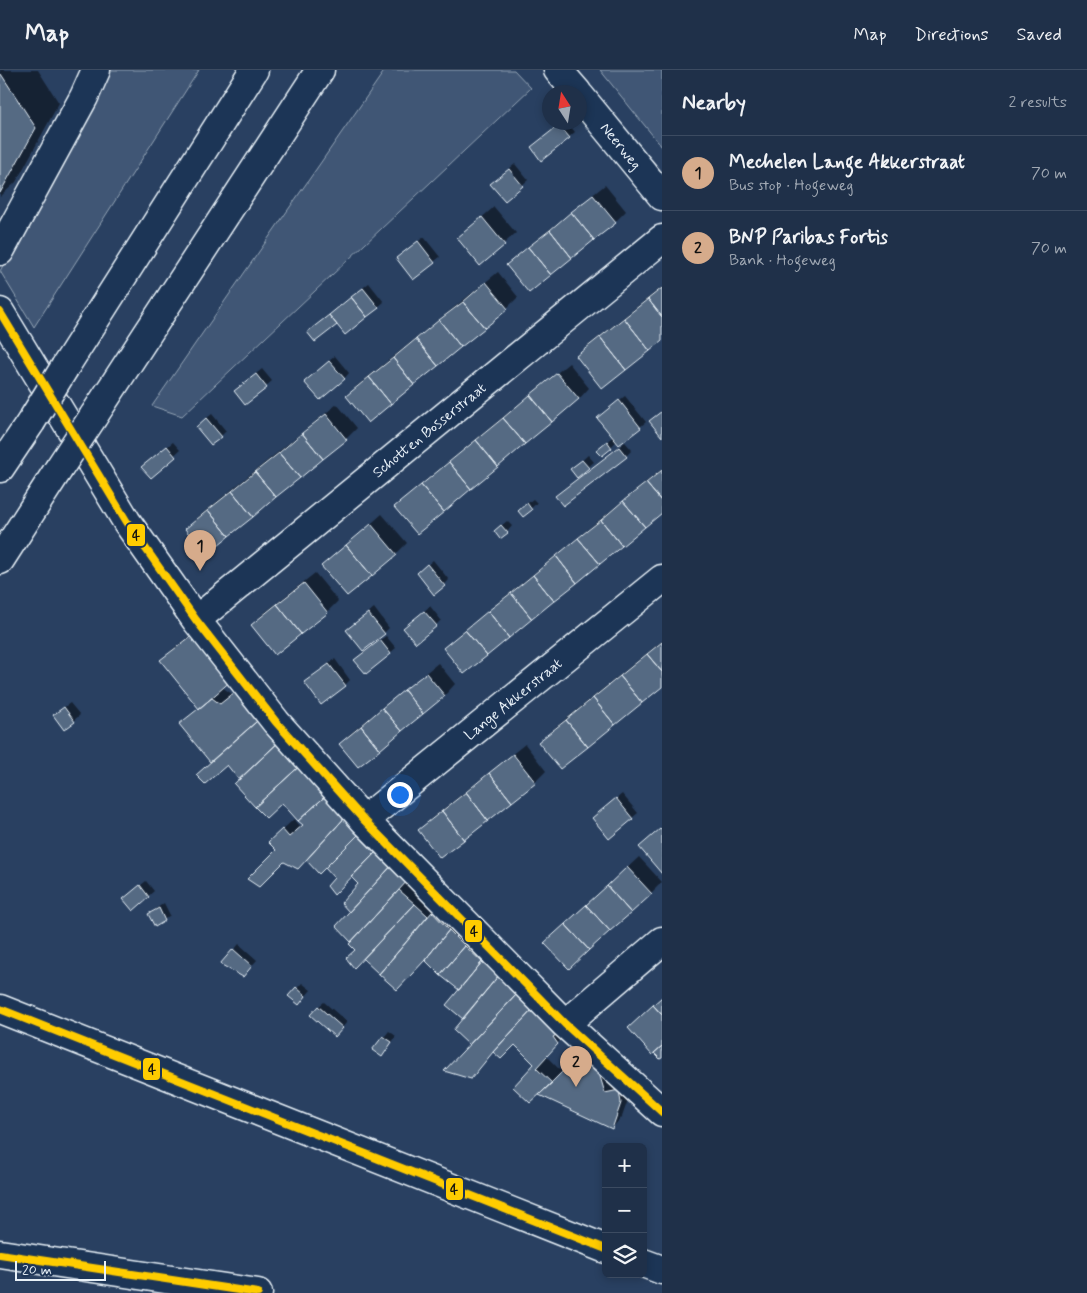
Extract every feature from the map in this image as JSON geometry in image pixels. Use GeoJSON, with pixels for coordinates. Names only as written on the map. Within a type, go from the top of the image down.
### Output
{"type":"FeatureCollection","features":[{"type":"Feature","properties":{"kind":"street"},"geometry":{"type":"LineString","coordinates":[[0,252],[96,70]]}},
{"type":"Feature","properties":{"kind":"street"},"geometry":{"type":"LineString","coordinates":[[0,468],[254,70]]}},
{"type":"Feature","properties":{"kind":"street"},"geometry":{"type":"LineString","coordinates":[[0,560],[320,70]]}},
{"type":"Feature","properties":{"kind":"street"},"geometry":{"type":"LineString","coordinates":[[558,70],[571,85]]}},
{"type":"Feature","properties":{"kind":"street","name":"Neerweg"},"geometry":{"type":"LineString","coordinates":[[587,105],[662,196]]}},
{"type":"Feature","properties":{"kind":"street","name":"Schotten Bosserstraat"},"geometry":{"type":"LineString","coordinates":[[196,620],[662,239]]}},
{"type":"Feature","properties":{"kind":"street"},"geometry":{"type":"LineString","coordinates":[[0,312],[127,522],[196,620],[276,722],[364,820],[565,1024],[662,1112]]}},
{"type":"Feature","properties":{"kind":"street","name":"Lange Akkerstraat"},"geometry":{"type":"LineString","coordinates":[[364,820],[662,579]]}},
{"type":"Feature","properties":{"kind":"street"},"geometry":{"type":"LineString","coordinates":[[565,1024],[662,941]]}},
{"type":"Feature","properties":{"kind":"street"},"geometry":{"type":"LineString","coordinates":[[0,1009],[602,1247]]}},
{"type":"Feature","properties":{"kind":"street"},"geometry":{"type":"LineString","coordinates":[[0,1254],[258,1293]]}},
{"type":"Feature","properties":{"kind":"street"},"geometry":{"type":"LineString","coordinates":[[647,1264],[662,1270]]}},
{"type":"Feature","properties":{"kind":"shaded area"},"geometry":{"type":"Polygon","coordinates":[[[105,70],[199,70],[34,327],[0,271],[77,128],[105,70]]]}},
{"type":"Feature","properties":{"kind":"shaded area"},"geometry":{"type":"Polygon","coordinates":[[[385,70],[514,70],[531,88],[182,416],[152,406],[385,70]]]}},
{"type":"Feature","properties":{"kind":"shaded area"},"geometry":{"type":"Polygon","coordinates":[[[600,70],[662,70],[662,147],[600,70]]]}},
{"type":"Feature","properties":{"kind":"building"},"geometry":{"type":"Polygon","coordinates":[[[0,75],[36,128],[0,193],[0,75]]]}},
{"type":"Feature","properties":{"kind":"building"},"geometry":{"type":"Polygon","coordinates":[[[553,130],[563,130],[570,138],[541,161],[531,147],[553,130]]]}},
{"type":"Feature","properties":{"kind":"building"},"geometry":{"type":"Polygon","coordinates":[[[509,169],[523,186],[505,201],[490,184],[509,169]]]}},
{"type":"Feature","properties":{"kind":"building"},"geometry":{"type":"Polygon","coordinates":[[[593,195],[616,223],[594,240],[571,212],[593,195]]]}},
{"type":"Feature","properties":{"kind":"building"},"geometry":{"type":"Polygon","coordinates":[[[571,212],[594,240],[572,258],[550,230],[571,212]]]}},
{"type":"Feature","properties":{"kind":"building"},"geometry":{"type":"Polygon","coordinates":[[[482,217],[505,245],[480,266],[457,238],[482,217]]]}},
{"type":"Feature","properties":{"kind":"building"},"geometry":{"type":"Polygon","coordinates":[[[550,230],[572,258],[551,275],[528,247],[550,230]]]}},
{"type":"Feature","properties":{"kind":"building"},"geometry":{"type":"Polygon","coordinates":[[[418,241],[435,263],[413,280],[396,258],[418,241]]]}},
{"type":"Feature","properties":{"kind":"building"},"geometry":{"type":"Polygon","coordinates":[[[528,247],[551,275],[529,293],[506,265],[528,247]]]}},
{"type":"Feature","properties":{"kind":"building"},"geometry":{"type":"Polygon","coordinates":[[[486,282],[508,309],[485,328],[463,302],[486,282]]]}},
{"type":"Feature","properties":{"kind":"building"},"geometry":{"type":"Polygon","coordinates":[[[363,288],[379,308],[367,317],[351,297],[363,288]]]}},
{"type":"Feature","properties":{"kind":"building"},"geometry":{"type":"Polygon","coordinates":[[[662,288],[662,317],[648,299],[662,288]]]}},
{"type":"Feature","properties":{"kind":"building"},"geometry":{"type":"Polygon","coordinates":[[[351,297],[367,317],[345,335],[329,315],[351,297]]]}},
{"type":"Feature","properties":{"kind":"building"},"geometry":{"type":"Polygon","coordinates":[[[648,299],[662,317],[662,341],[650,351],[624,318],[648,299]]]}},
{"type":"Feature","properties":{"kind":"building"},"geometry":{"type":"Polygon","coordinates":[[[463,302],[485,328],[461,347],[439,320],[463,302]]]}},
{"type":"Feature","properties":{"kind":"building"},"geometry":{"type":"Polygon","coordinates":[[[329,315],[337,325],[315,342],[307,332],[329,315]]]}},
{"type":"Feature","properties":{"kind":"building"},"geometry":{"type":"Polygon","coordinates":[[[624,318],[650,351],[626,370],[600,337],[624,318]]]}},
{"type":"Feature","properties":{"kind":"building"},"geometry":{"type":"Polygon","coordinates":[[[439,320],[461,347],[438,366],[416,339],[439,320]]]}},
{"type":"Feature","properties":{"kind":"building"},"geometry":{"type":"Polygon","coordinates":[[[600,337],[626,370],[602,389],[576,356],[600,337]]]}},
{"type":"Feature","properties":{"kind":"building"},"geometry":{"type":"Polygon","coordinates":[[[416,339],[438,366],[414,385],[393,358],[416,339]]]}},
{"type":"Feature","properties":{"kind":"building"},"geometry":{"type":"Polygon","coordinates":[[[393,358],[414,385],[391,404],[369,377],[393,358]]]}},
{"type":"Feature","properties":{"kind":"building"},"geometry":{"type":"Polygon","coordinates":[[[329,361],[345,379],[320,400],[304,382],[329,361]]]}},
{"type":"Feature","properties":{"kind":"building"},"geometry":{"type":"Polygon","coordinates":[[[557,373],[579,399],[552,422],[530,395],[557,373]]]}},
{"type":"Feature","properties":{"kind":"building"},"geometry":{"type":"Polygon","coordinates":[[[256,374],[267,388],[245,405],[234,391],[256,374]]]}},
{"type":"Feature","properties":{"kind":"building"},"geometry":{"type":"Polygon","coordinates":[[[369,377],[391,404],[368,423],[346,396],[369,377]]]}},
{"type":"Feature","properties":{"kind":"building"},"geometry":{"type":"Polygon","coordinates":[[[530,395],[552,422],[525,444],[503,418],[530,395]]]}},
{"type":"Feature","properties":{"kind":"building"},"geometry":{"type":"Polygon","coordinates":[[[619,400],[641,428],[619,445],[597,418],[619,400]]]}},
{"type":"Feature","properties":{"kind":"building"},"geometry":{"type":"Polygon","coordinates":[[[662,411],[662,437],[649,421],[662,411]]]}},
{"type":"Feature","properties":{"kind":"building"},"geometry":{"type":"Polygon","coordinates":[[[326,414],[347,440],[323,459],[302,433],[326,414]]]}},
{"type":"Feature","properties":{"kind":"building"},"geometry":{"type":"Polygon","coordinates":[[[206,418],[222,437],[211,445],[196,427],[206,418]]]}},
{"type":"Feature","properties":{"kind":"building"},"geometry":{"type":"Polygon","coordinates":[[[503,418],[525,444],[498,467],[476,440],[503,418]]]}},
{"type":"Feature","properties":{"kind":"building"},"geometry":{"type":"Polygon","coordinates":[[[302,433],[323,459],[300,478],[279,453],[302,433]]]}},
{"type":"Feature","properties":{"kind":"building"},"geometry":{"type":"Polygon","coordinates":[[[476,440],[498,467],[471,489],[449,462],[476,440]]]}},
{"type":"Feature","properties":{"kind":"building"},"geometry":{"type":"Polygon","coordinates":[[[607,441],[612,448],[602,456],[596,450],[607,441]]]}},
{"type":"Feature","properties":{"kind":"building"},"geometry":{"type":"Polygon","coordinates":[[[167,446],[176,457],[151,478],[141,467],[167,446]]]}},
{"type":"Feature","properties":{"kind":"building"},"geometry":{"type":"Polygon","coordinates":[[[619,447],[627,457],[563,506],[555,496],[619,447]]]}},
{"type":"Feature","properties":{"kind":"building"},"geometry":{"type":"Polygon","coordinates":[[[279,453],[300,478],[276,497],[255,472],[279,453]]]}},
{"type":"Feature","properties":{"kind":"building"},"geometry":{"type":"Polygon","coordinates":[[[582,460],[589,468],[577,478],[570,469],[582,460]]]}},
{"type":"Feature","properties":{"kind":"building"},"geometry":{"type":"Polygon","coordinates":[[[449,462],[471,489],[444,512],[421,485],[449,462]]]}},
{"type":"Feature","properties":{"kind":"building"},"geometry":{"type":"Polygon","coordinates":[[[662,470],[662,502],[646,483],[662,470]]]}},
{"type":"Feature","properties":{"kind":"building"},"geometry":{"type":"Polygon","coordinates":[[[255,472],[276,497],[253,517],[232,491],[255,472]]]}},
{"type":"Feature","properties":{"kind":"building"},"geometry":{"type":"Polygon","coordinates":[[[646,483],[662,502],[662,513],[645,527],[623,501],[646,483]]]}},
{"type":"Feature","properties":{"kind":"building"},"geometry":{"type":"Polygon","coordinates":[[[421,485],[444,512],[417,534],[394,507],[421,485]]]}},
{"type":"Feature","properties":{"kind":"building"},"geometry":{"type":"Polygon","coordinates":[[[232,491],[253,517],[229,536],[208,510],[232,491]]]}},
{"type":"Feature","properties":{"kind":"building"},"geometry":{"type":"Polygon","coordinates":[[[623,501],[645,527],[622,546],[601,520],[623,501]]]}},
{"type":"Feature","properties":{"kind":"building"},"geometry":{"type":"Polygon","coordinates":[[[527,503],[532,510],[523,517],[518,511],[527,503]]]}},
{"type":"Feature","properties":{"kind":"building"},"geometry":{"type":"Polygon","coordinates":[[[208,510],[229,536],[206,555],[185,529],[208,510]]]}},
{"type":"Feature","properties":{"kind":"building"},"geometry":{"type":"Polygon","coordinates":[[[601,520],[622,546],[600,564],[578,538],[601,520]]]}},
{"type":"Feature","properties":{"kind":"building"},"geometry":{"type":"Polygon","coordinates":[[[371,524],[397,555],[372,576],[346,545],[371,524]]]}},
{"type":"Feature","properties":{"kind":"building"},"geometry":{"type":"Polygon","coordinates":[[[501,525],[508,533],[500,539],[494,531],[501,525]]]}},
{"type":"Feature","properties":{"kind":"building"},"geometry":{"type":"Polygon","coordinates":[[[578,538],[600,564],[577,583],[556,556],[578,538]]]}},
{"type":"Feature","properties":{"kind":"building"},"geometry":{"type":"Polygon","coordinates":[[[346,545],[372,576],[347,596],[321,566],[346,545]]]}},
{"type":"Feature","properties":{"kind":"building"},"geometry":{"type":"Polygon","coordinates":[[[556,556],[577,583],[554,601],[533,575],[556,556]]]}},
{"type":"Feature","properties":{"kind":"building"},"geometry":{"type":"Polygon","coordinates":[[[427,564],[445,586],[434,595],[417,573],[427,564]]]}},
{"type":"Feature","properties":{"kind":"building"},"geometry":{"type":"Polygon","coordinates":[[[533,575],[554,601],[532,619],[511,593],[533,575]]]}},
{"type":"Feature","properties":{"kind":"building"},"geometry":{"type":"Polygon","coordinates":[[[304,583],[328,613],[301,634],[277,604],[304,583]]]}},
{"type":"Feature","properties":{"kind":"building"},"geometry":{"type":"Polygon","coordinates":[[[511,593],[532,619],[509,638],[488,611],[511,593]]]}},
{"type":"Feature","properties":{"kind":"building"},"geometry":{"type":"Polygon","coordinates":[[[277,604],[301,634],[275,655],[251,625],[277,604]]]}},
{"type":"Feature","properties":{"kind":"building"},"geometry":{"type":"Polygon","coordinates":[[[424,611],[437,626],[416,643],[403,628],[424,611]]]}},
{"type":"Feature","properties":{"kind":"building"},"geometry":{"type":"Polygon","coordinates":[[[488,611],[509,638],[487,656],[465,630],[488,611]]]}},
{"type":"Feature","properties":{"kind":"building"},"geometry":{"type":"Polygon","coordinates":[[[368,613],[385,634],[363,651],[346,630],[368,613]]]}},
{"type":"Feature","properties":{"kind":"building"},"geometry":{"type":"Polygon","coordinates":[[[465,630],[487,656],[464,674],[443,648],[465,630]]]}},
{"type":"Feature","properties":{"kind":"building"},"geometry":{"type":"Polygon","coordinates":[[[194,634],[233,679],[199,709],[160,660],[194,634]]]}},
{"type":"Feature","properties":{"kind":"building"},"geometry":{"type":"Polygon","coordinates":[[[380,640],[391,654],[366,674],[354,660],[380,640]]]}},
{"type":"Feature","properties":{"kind":"building"},"geometry":{"type":"Polygon","coordinates":[[[662,642],[662,672],[647,654],[662,642]]]}},
{"type":"Feature","properties":{"kind":"building"},"geometry":{"type":"Polygon","coordinates":[[[647,654],[662,672],[662,687],[642,703],[620,676],[647,654]]]}},
{"type":"Feature","properties":{"kind":"building"},"geometry":{"type":"Polygon","coordinates":[[[329,664],[346,686],[321,705],[304,682],[329,664]]]}},
{"type":"Feature","properties":{"kind":"building"},"geometry":{"type":"Polygon","coordinates":[[[426,673],[445,696],[423,714],[404,690],[426,673]]]}},
{"type":"Feature","properties":{"kind":"building"},"geometry":{"type":"Polygon","coordinates":[[[620,676],[642,703],[615,725],[593,698],[620,676]]]}},
{"type":"Feature","properties":{"kind":"building"},"geometry":{"type":"Polygon","coordinates":[[[240,688],[264,715],[210,762],[179,724],[212,698],[220,704],[240,688]]]}},
{"type":"Feature","properties":{"kind":"building"},"geometry":{"type":"Polygon","coordinates":[[[404,690],[423,714],[402,731],[382,708],[404,690]]]}},
{"type":"Feature","properties":{"kind":"building"},"geometry":{"type":"Polygon","coordinates":[[[593,698],[615,725],[588,747],[566,720],[593,698]]]}},
{"type":"Feature","properties":{"kind":"building"},"geometry":{"type":"Polygon","coordinates":[[[64,707],[75,722],[64,730],[53,715],[64,707]]]}},
{"type":"Feature","properties":{"kind":"building"},"geometry":{"type":"Polygon","coordinates":[[[382,708],[402,731],[380,750],[361,726],[382,708]]]}},
{"type":"Feature","properties":{"kind":"building"},"geometry":{"type":"Polygon","coordinates":[[[264,715],[283,738],[239,780],[227,765],[205,784],[196,775],[264,715]]]}},
{"type":"Feature","properties":{"kind":"building"},"geometry":{"type":"Polygon","coordinates":[[[566,720],[588,747],[560,769],[538,742],[566,720]]]}},
{"type":"Feature","properties":{"kind":"building"},"geometry":{"type":"Polygon","coordinates":[[[361,726],[380,750],[358,767],[339,744],[361,726]]]}},
{"type":"Feature","properties":{"kind":"building"},"geometry":{"type":"Polygon","coordinates":[[[283,738],[305,761],[255,807],[234,784],[283,738]]]}},
{"type":"Feature","properties":{"kind":"building"},"geometry":{"type":"Polygon","coordinates":[[[513,754],[536,783],[512,802],[489,773],[513,754]]]}},
{"type":"Feature","properties":{"kind":"building"},"geometry":{"type":"Polygon","coordinates":[[[305,761],[331,791],[298,821],[282,803],[266,818],[255,807],[305,761]]]}},
{"type":"Feature","properties":{"kind":"building"},"geometry":{"type":"Polygon","coordinates":[[[489,773],[512,802],[488,821],[466,792],[489,773]]]}},
{"type":"Feature","properties":{"kind":"building"},"geometry":{"type":"Polygon","coordinates":[[[331,791],[349,813],[298,869],[284,862],[259,887],[247,879],[276,850],[268,842],[282,829],[289,837],[303,825],[298,821],[331,791]]]}},
{"type":"Feature","properties":{"kind":"building"},"geometry":{"type":"Polygon","coordinates":[[[466,792],[488,821],[464,840],[442,811],[466,792]]]}},
{"type":"Feature","properties":{"kind":"building"},"geometry":{"type":"Polygon","coordinates":[[[616,798],[633,819],[609,839],[592,818],[616,798]]]}},
{"type":"Feature","properties":{"kind":"building"},"geometry":{"type":"Polygon","coordinates":[[[442,811],[464,840],[440,858],[418,830],[442,811]]]}},
{"type":"Feature","properties":{"kind":"building"},"geometry":{"type":"Polygon","coordinates":[[[349,813],[365,828],[319,874],[306,860],[349,813]]]}},
{"type":"Feature","properties":{"kind":"building"},"geometry":{"type":"Polygon","coordinates":[[[365,828],[381,847],[334,895],[327,886],[334,878],[325,868],[365,828]]]}},
{"type":"Feature","properties":{"kind":"building"},"geometry":{"type":"Polygon","coordinates":[[[660,829],[662,831],[662,874],[639,847],[660,829]]]}},
{"type":"Feature","properties":{"kind":"building"},"geometry":{"type":"Polygon","coordinates":[[[381,847],[395,862],[349,912],[341,903],[358,884],[351,877],[381,847]]]}},
{"type":"Feature","properties":{"kind":"building"},"geometry":{"type":"Polygon","coordinates":[[[395,862],[409,879],[351,942],[336,926],[395,862]]]}},
{"type":"Feature","properties":{"kind":"building"},"geometry":{"type":"Polygon","coordinates":[[[627,867],[652,894],[631,913],[607,886],[627,867]]]}},
{"type":"Feature","properties":{"kind":"building"},"geometry":{"type":"Polygon","coordinates":[[[140,885],[149,897],[133,911],[123,899],[140,885]]]}},
{"type":"Feature","properties":{"kind":"building"},"geometry":{"type":"Polygon","coordinates":[[[607,886],[631,913],[610,931],[586,905],[607,886]]]}},
{"type":"Feature","properties":{"kind":"building"},"geometry":{"type":"Polygon","coordinates":[[[399,890],[415,904],[354,968],[346,958],[355,950],[349,944],[399,890]]]}},
{"type":"Feature","properties":{"kind":"building"},"geometry":{"type":"Polygon","coordinates":[[[415,904],[428,916],[379,974],[363,959],[415,904]]]}},
{"type":"Feature","properties":{"kind":"building"},"geometry":{"type":"Polygon","coordinates":[[[586,905],[610,931],[589,950],[565,924],[586,905]]]}},
{"type":"Feature","properties":{"kind":"building"},"geometry":{"type":"Polygon","coordinates":[[[159,908],[165,921],[155,927],[148,914],[159,908]]]}},
{"type":"Feature","properties":{"kind":"building"},"geometry":{"type":"Polygon","coordinates":[[[432,912],[449,930],[425,960],[397,990],[379,974],[432,912]]]}},
{"type":"Feature","properties":{"kind":"building"},"geometry":{"type":"Polygon","coordinates":[[[565,924],[589,950],[569,969],[544,943],[565,924]]]}},
{"type":"Feature","properties":{"kind":"building"},"geometry":{"type":"Polygon","coordinates":[[[449,930],[465,946],[440,975],[425,960],[449,930]]]}},
{"type":"Feature","properties":{"kind":"building"},"geometry":{"type":"Polygon","coordinates":[[[465,946],[482,962],[459,990],[440,975],[465,946]]]}},
{"type":"Feature","properties":{"kind":"building"},"geometry":{"type":"Polygon","coordinates":[[[233,949],[252,966],[243,977],[220,964],[233,949]]]}},
{"type":"Feature","properties":{"kind":"building"},"geometry":{"type":"Polygon","coordinates":[[[482,962],[499,975],[463,1019],[446,1005],[482,962]]]}},
{"type":"Feature","properties":{"kind":"building"},"geometry":{"type":"Polygon","coordinates":[[[499,975],[517,994],[469,1045],[453,1030],[499,975]]]}},
{"type":"Feature","properties":{"kind":"building"},"geometry":{"type":"Polygon","coordinates":[[[296,987],[306,996],[299,1005],[288,996],[296,987]]]}},
{"type":"Feature","properties":{"kind":"building"},"geometry":{"type":"Polygon","coordinates":[[[517,994],[533,1009],[471,1079],[444,1071],[517,994]]]}},
{"type":"Feature","properties":{"kind":"building"},"geometry":{"type":"Polygon","coordinates":[[[662,997],[662,1015],[653,1005],[662,997]]]}},
{"type":"Feature","properties":{"kind":"building"},"geometry":{"type":"Polygon","coordinates":[[[653,1005],[662,1015],[662,1046],[652,1055],[628,1028],[653,1005]]]}},
{"type":"Feature","properties":{"kind":"building"},"geometry":{"type":"Polygon","coordinates":[[[318,1006],[343,1028],[335,1037],[310,1015],[318,1006]]]}},
{"type":"Feature","properties":{"kind":"building"},"geometry":{"type":"Polygon","coordinates":[[[533,1009],[559,1033],[553,1037],[558,1044],[536,1068],[552,1083],[530,1103],[513,1087],[534,1064],[515,1045],[501,1059],[493,1052],[533,1009]]]}},
{"type":"Feature","properties":{"kind":"building"},"geometry":{"type":"Polygon","coordinates":[[[383,1036],[392,1042],[382,1057],[372,1050],[383,1036]]]}},
{"type":"Feature","properties":{"kind":"building"},"geometry":{"type":"Polygon","coordinates":[[[662,1046],[662,1058],[660,1059],[654,1053],[662,1046]]]}},
{"type":"Feature","properties":{"kind":"building"},"geometry":{"type":"Polygon","coordinates":[[[585,1049],[598,1070],[605,1093],[619,1090],[621,1103],[612,1129],[539,1095],[585,1049]]]}},
{"type":"Feature","properties":{"kind":"transit line","name":"4"},"geometry":{"type":"LineString","coordinates":[[0,312],[127,522],[196,620],[276,722],[364,820],[565,1024],[662,1112]]}},
{"type":"Feature","properties":{"kind":"transit line","name":"4"},"geometry":{"type":"LineString","coordinates":[[0,1009],[602,1247]]}},
{"type":"Feature","properties":{"kind":"transit line","name":"4"},"geometry":{"type":"LineString","coordinates":[[0,1254],[258,1293]]}},
{"type":"Feature","properties":{"kind":"place","name":"Mechelen Lange Akkerstraat"},"geometry":{"type":"Point","coordinates":[200,571]}},
{"type":"Feature","properties":{"kind":"place","name":"BNP Paribas Fortis"},"geometry":{"type":"Point","coordinates":[576,1087]}}]}
